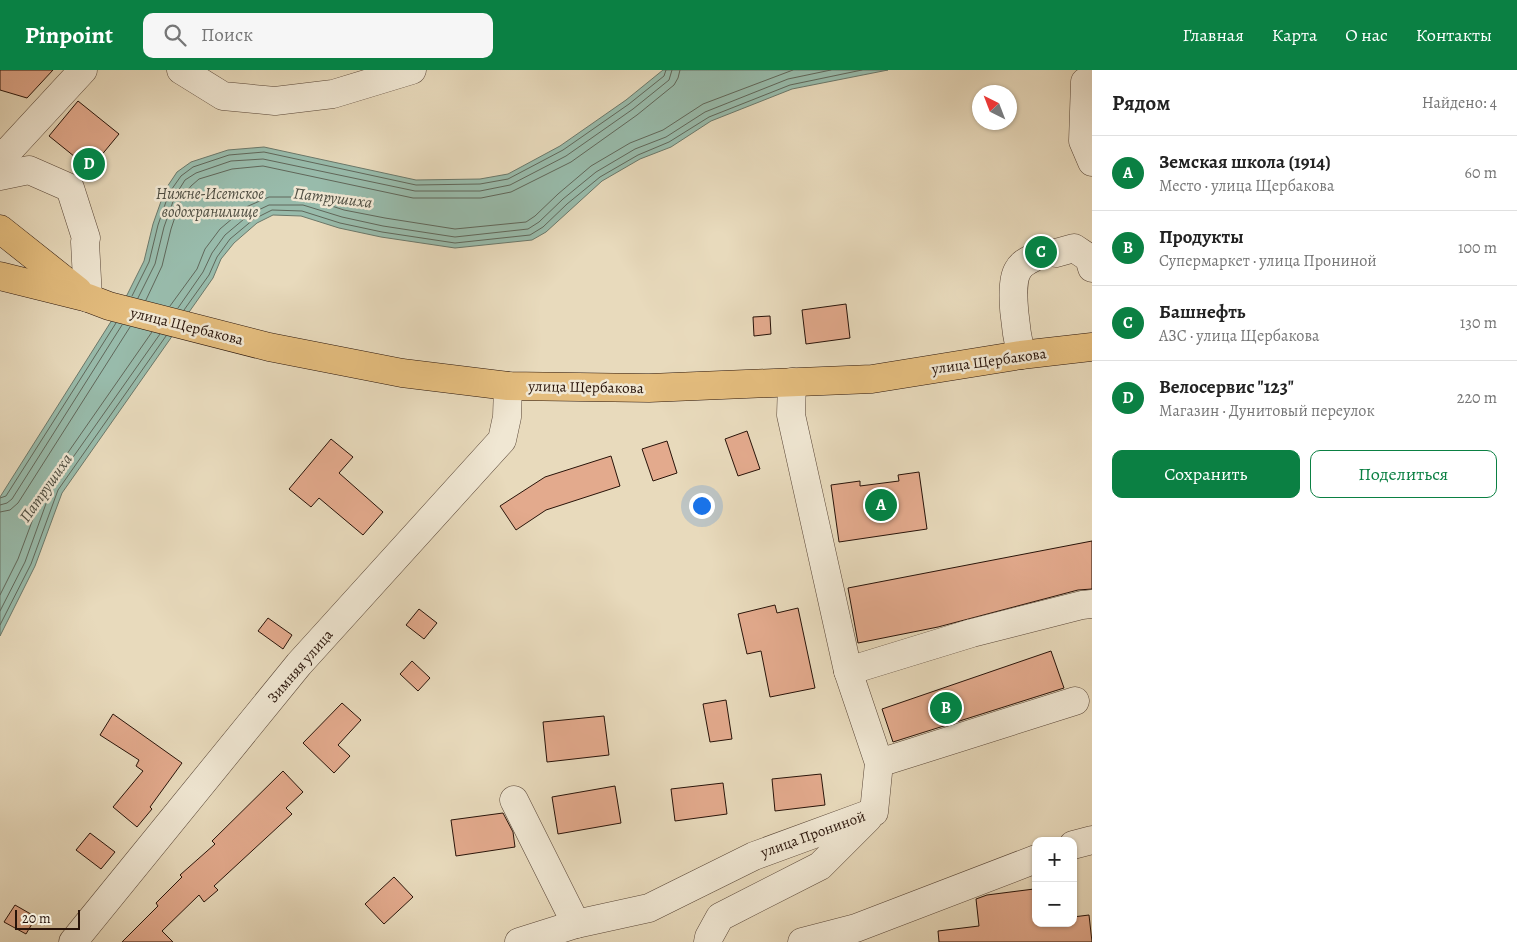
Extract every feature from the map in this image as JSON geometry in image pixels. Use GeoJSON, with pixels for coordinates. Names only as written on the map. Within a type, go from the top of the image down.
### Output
{"type":"FeatureCollection","features":[{"type":"Feature","properties":{"kind":"main road","name":"улица Щербакова"},"geometry":{"type":"LineString","coordinates":[[0,230],[98,302]]}},
{"type":"Feature","properties":{"kind":"main road","name":"улица Щербакова"},"geometry":{"type":"LineString","coordinates":[[0,276],[269,347],[402,373],[508,386],[649,388],[872,379],[1021,355],[1092,347]]}},
{"type":"Feature","properties":{"kind":"street"},"geometry":{"type":"LineString","coordinates":[[0,160],[83,70]]}},
{"type":"Feature","properties":{"kind":"street"},"geometry":{"type":"LineString","coordinates":[[181,70],[223,96],[275,100],[333,94],[412,70]]}},
{"type":"Feature","properties":{"kind":"street"},"geometry":{"type":"LineString","coordinates":[[1085,82],[1083,141],[1092,162]]}},
{"type":"Feature","properties":{"kind":"street"},"geometry":{"type":"LineString","coordinates":[[0,176],[29,170],[70,188],[86,238],[98,302]]}},
{"type":"Feature","properties":{"kind":"street"},"geometry":{"type":"LineString","coordinates":[[1021,355],[1015,329],[1014,293],[1017,271],[1024,263],[1044,255],[1074,248],[1089,258],[1092,268]]}},
{"type":"Feature","properties":{"kind":"street","name":"улица Прониной"},"geometry":{"type":"LineString","coordinates":[[519,942],[576,924],[649,908],[754,856],[874,812],[879,763],[848,671],[791,415],[792,382]]}},
{"type":"Feature","properties":{"kind":"street","name":"Зимняя улица"},"geometry":{"type":"LineString","coordinates":[[73,942],[300,664],[502,440],[507,417],[508,386]]}},
{"type":"Feature","properties":{"kind":"street"},"geometry":{"type":"LineString","coordinates":[[848,671],[972,633],[1092,604]]}},
{"type":"Feature","properties":{"kind":"street"},"geometry":{"type":"LineString","coordinates":[[879,763],[1075,701]]}},
{"type":"Feature","properties":{"kind":"street"},"geometry":{"type":"LineString","coordinates":[[514,800],[576,924]]}},
{"type":"Feature","properties":{"kind":"street"},"geometry":{"type":"LineString","coordinates":[[708,942],[720,917],[820,866],[874,812]]}},
{"type":"Feature","properties":{"kind":"street"},"geometry":{"type":"LineString","coordinates":[[1077,844],[1092,840]]}},
{"type":"Feature","properties":{"kind":"street"},"geometry":{"type":"LineString","coordinates":[[802,942],[856,935],[1032,861]]}},
{"type":"Feature","properties":{"kind":"water","name":"Нижне-Исетское водохранилище"},"geometry":{"type":"Polygon","coordinates":[[[663,70],[888,70],[792,89],[711,121],[671,147],[640,159],[602,181],[546,232],[532,240],[455,248],[381,237],[339,228],[301,216],[273,215],[257,223],[234,243],[221,259],[213,278],[62,493],[35,566],[0,636],[0,497],[124,301],[144,261],[153,224],[165,190],[177,172],[191,162],[228,150],[264,147],[416,180],[480,179],[508,174],[560,146],[626,100],[663,70]]]}},
{"type":"Feature","properties":{"kind":"building"},"geometry":{"type":"Polygon","coordinates":[[[0,70],[53,70],[27,98],[0,90],[0,70]]]}},
{"type":"Feature","properties":{"kind":"building"},"geometry":{"type":"Polygon","coordinates":[[[78,101],[119,134],[90,169],[49,136],[78,101]]]}},
{"type":"Feature","properties":{"kind":"building"},"geometry":{"type":"Polygon","coordinates":[[[846,304],[850,338],[806,344],[802,310],[846,304]]]}},
{"type":"Feature","properties":{"kind":"building"},"geometry":{"type":"Polygon","coordinates":[[[770,316],[771,334],[754,336],[753,317],[770,316]]]}},
{"type":"Feature","properties":{"kind":"building"},"geometry":{"type":"Polygon","coordinates":[[[747,431],[760,469],[738,476],[725,439],[747,431]]]}},
{"type":"Feature","properties":{"kind":"building"},"geometry":{"type":"Polygon","coordinates":[[[331,439],[353,457],[339,473],[383,512],[363,535],[319,498],[311,507],[289,489],[331,439]]]}},
{"type":"Feature","properties":{"kind":"building"},"geometry":{"type":"Polygon","coordinates":[[[667,441],[677,473],[653,481],[642,449],[667,441]]]}},
{"type":"Feature","properties":{"kind":"building"},"geometry":{"type":"Polygon","coordinates":[[[611,456],[620,486],[546,510],[516,530],[500,506],[545,477],[611,456]]]}},
{"type":"Feature","properties":{"kind":"building"},"geometry":{"type":"Polygon","coordinates":[[[919,472],[927,529],[839,542],[831,485],[860,481],[860,486],[899,481],[898,475],[919,472]]]}},
{"type":"Feature","properties":{"kind":"building"},"geometry":{"type":"Polygon","coordinates":[[[1092,541],[1092,589],[1078,590],[938,627],[858,643],[848,588],[1092,541]]]}},
{"type":"Feature","properties":{"kind":"building"},"geometry":{"type":"Polygon","coordinates":[[[775,605],[777,613],[798,608],[815,688],[770,697],[761,651],[747,654],[738,614],[775,605]]]}},
{"type":"Feature","properties":{"kind":"building"},"geometry":{"type":"Polygon","coordinates":[[[419,609],[437,623],[424,639],[406,625],[419,609]]]}},
{"type":"Feature","properties":{"kind":"building"},"geometry":{"type":"Polygon","coordinates":[[[268,618],[292,635],[283,649],[258,631],[268,618]]]}},
{"type":"Feature","properties":{"kind":"building"},"geometry":{"type":"Polygon","coordinates":[[[1051,651],[1064,688],[893,742],[882,709],[1051,651]]]}},
{"type":"Feature","properties":{"kind":"building"},"geometry":{"type":"Polygon","coordinates":[[[412,661],[430,678],[418,691],[400,674],[412,661]]]}},
{"type":"Feature","properties":{"kind":"building"},"geometry":{"type":"Polygon","coordinates":[[[726,700],[732,739],[710,742],[703,704],[726,700]]]}},
{"type":"Feature","properties":{"kind":"building"},"geometry":{"type":"Polygon","coordinates":[[[342,703],[361,720],[338,745],[350,756],[334,773],[303,743],[342,703]]]}},
{"type":"Feature","properties":{"kind":"building"},"geometry":{"type":"Polygon","coordinates":[[[113,714],[182,763],[150,807],[152,809],[137,827],[113,807],[143,771],[136,766],[139,760],[100,735],[113,714]]]}},
{"type":"Feature","properties":{"kind":"building"},"geometry":{"type":"Polygon","coordinates":[[[604,716],[609,755],[547,762],[543,722],[604,716]]]}},
{"type":"Feature","properties":{"kind":"building"},"geometry":{"type":"Polygon","coordinates":[[[283,771],[303,792],[286,808],[292,814],[214,886],[218,890],[204,902],[199,895],[162,931],[173,942],[122,942],[158,906],[156,903],[182,877],[180,875],[215,844],[212,841],[283,771]]]}},
{"type":"Feature","properties":{"kind":"building"},"geometry":{"type":"Polygon","coordinates":[[[821,774],[825,805],[775,811],[772,779],[821,774]]]}},
{"type":"Feature","properties":{"kind":"building"},"geometry":{"type":"Polygon","coordinates":[[[723,783],[727,814],[675,821],[671,789],[723,783]]]}},
{"type":"Feature","properties":{"kind":"building"},"geometry":{"type":"Polygon","coordinates":[[[615,786],[621,823],[558,834],[552,797],[615,786]]]}},
{"type":"Feature","properties":{"kind":"building"},"geometry":{"type":"Polygon","coordinates":[[[503,813],[513,832],[515,847],[456,856],[451,820],[503,813]]]}},
{"type":"Feature","properties":{"kind":"building"},"geometry":{"type":"Polygon","coordinates":[[[90,833],[115,852],[101,869],[76,850],[90,833]]]}},
{"type":"Feature","properties":{"kind":"building"},"geometry":{"type":"Polygon","coordinates":[[[394,877],[413,897],[384,924],[365,904],[394,877]]]}},
{"type":"Feature","properties":{"kind":"building"},"geometry":{"type":"Polygon","coordinates":[[[1032,889],[1032,927],[1077,927],[1077,916],[1089,915],[1092,942],[939,942],[938,931],[979,926],[976,899],[987,895],[1032,889]]]}},
{"type":"Feature","properties":{"kind":"building"},"geometry":{"type":"Polygon","coordinates":[[[15,905],[36,917],[26,934],[4,922],[15,905]]]}},
{"type":"Feature","properties":{"kind":"place","name":"Велосервис \"123\""},"geometry":{"type":"Point","coordinates":[89,164]}},
{"type":"Feature","properties":{"kind":"place","name":"Башнефть"},"geometry":{"type":"Point","coordinates":[1041,252]}},
{"type":"Feature","properties":{"kind":"place","name":"Земская школа (1914)"},"geometry":{"type":"Point","coordinates":[881,505]}},
{"type":"Feature","properties":{"kind":"place","name":"Продукты"},"geometry":{"type":"Point","coordinates":[946,708]}},
{"type":"Feature","properties":{"kind":"water label","name":"Патрушиха"},"geometry":{"type":"Point","coordinates":[333,198]}},
{"type":"Feature","properties":{"kind":"water label","name":"Патрушиха"},"geometry":{"type":"Point","coordinates":[46,488]}}]}
